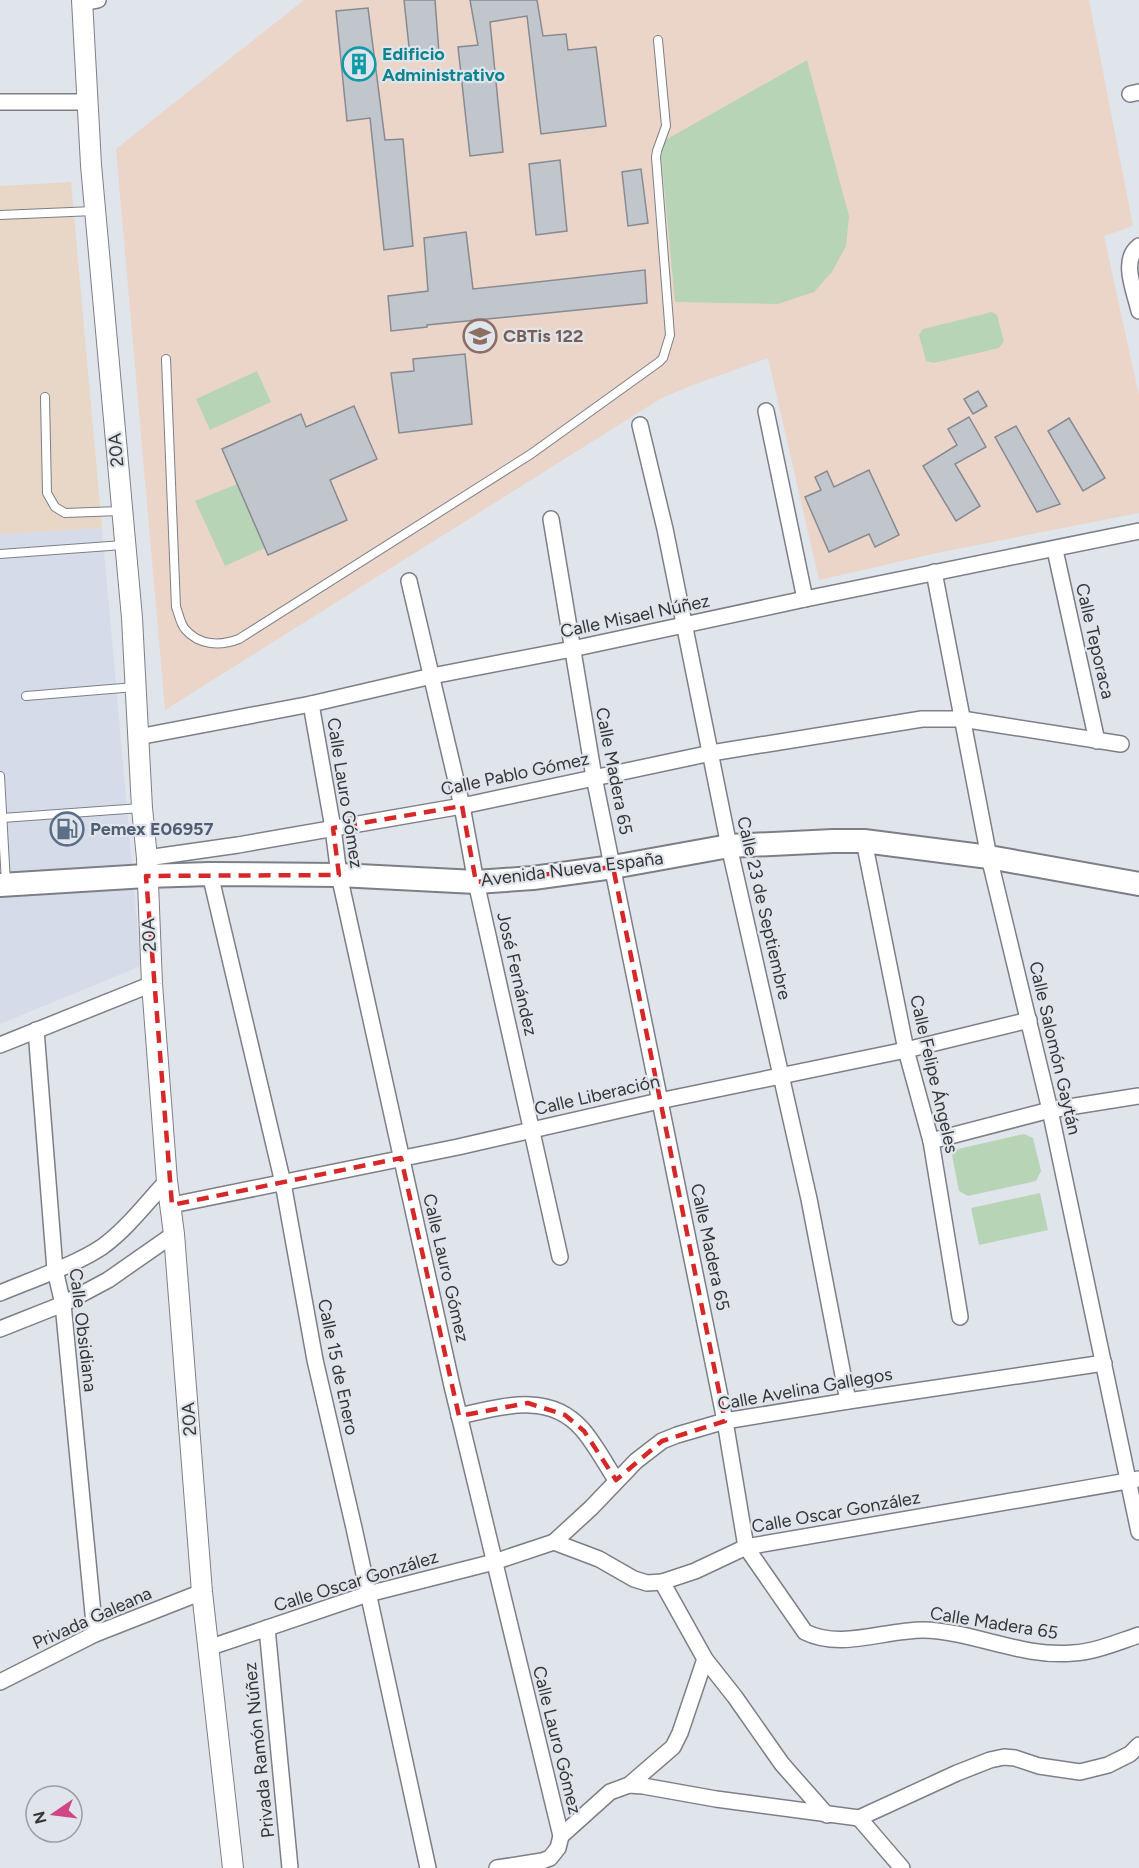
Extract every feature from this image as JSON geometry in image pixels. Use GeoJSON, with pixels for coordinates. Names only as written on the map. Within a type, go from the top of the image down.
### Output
{"type":"FeatureCollection","features":[{"type":"Feature","properties":{"kind":"main road","name":"Avenida Nueva España"},"geometry":{"type":"LineString","coordinates":[[3,885],[147,867],[210,874],[339,875],[476,882],[533,878],[613,867],[729,846],[864,841],[989,857],[1138,889]]}},
{"type":"Feature","properties":{"kind":"street","name":"20A"},"geometry":{"type":"LineString","coordinates":[[87,1],[88,102],[95,211],[132,618],[152,984],[167,1181],[172,1205],[202,1592],[233,1868]]}},
{"type":"Feature","properties":{"kind":"street"},"geometry":{"type":"LineString","coordinates":[[0,102],[88,102]]}},
{"type":"Feature","properties":{"kind":"street"},"geometry":{"type":"LineString","coordinates":[[1137,247],[1129,263],[1139,311]]}},
{"type":"Feature","properties":{"kind":"street"},"geometry":{"type":"LineString","coordinates":[[766,411],[805,599]]}},
{"type":"Feature","properties":{"kind":"street","name":"Calle 23 de Septiembre"},"geometry":{"type":"LineString","coordinates":[[640,425],[665,529],[729,846],[809,1199],[848,1401]]}},
{"type":"Feature","properties":{"kind":"street","name":"Calle Madera 65"},"geometry":{"type":"LineString","coordinates":[[550,519],[594,777],[725,1421],[746,1547],[805,1632],[817,1638],[836,1640],[922,1630],[951,1633],[1040,1652],[1072,1653],[1101,1648],[1139,1635]]}},
{"type":"Feature","properties":{"kind":"street","name":"Calle Misael Núñez"},"geometry":{"type":"LineString","coordinates":[[138,737],[311,704],[432,676],[572,650],[805,599],[1055,550],[1139,531]]}},
{"type":"Feature","properties":{"kind":"street","name":"Calle Teporaca"},"geometry":{"type":"LineString","coordinates":[[1055,550],[1097,741]]}},
{"type":"Feature","properties":{"kind":"street","name":"Calle Salomón Gaytán"},"geometry":{"type":"LineString","coordinates":[[934,572],[989,857],[1050,1110],[1104,1363],[1134,1480],[1139,1532]]}},
{"type":"Feature","properties":{"kind":"street","name":"José Fernández"},"geometry":{"type":"LineString","coordinates":[[409,581],[462,806],[476,882],[560,1257]]}},
{"type":"Feature","properties":{"kind":"street","name":"Calle Lauro Gómez"},"geometry":{"type":"LineString","coordinates":[[311,704],[339,875],[401,1158],[459,1416],[561,1836]]}},
{"type":"Feature","properties":{"kind":"street","name":"Calle Pablo Gómez"},"geometry":{"type":"LineString","coordinates":[[147,867],[238,845],[462,806],[711,753],[922,719],[962,719]]}},
{"type":"Feature","properties":{"kind":"street"},"geometry":{"type":"LineString","coordinates":[[962,719],[1120,744]]}},
{"type":"Feature","properties":{"kind":"street","name":"Calle Felipe Ángeles"},"geometry":{"type":"LineString","coordinates":[[864,841],[906,1050],[931,1141],[960,1317]]}},
{"type":"Feature","properties":{"kind":"street","name":"Calle 15 de Enero"},"geometry":{"type":"LineString","coordinates":[[210,874],[283,1183],[315,1360],[428,1868]]}},
{"type":"Feature","properties":{"kind":"street"},"geometry":{"type":"LineString","coordinates":[[0,1045],[152,984]]}},
{"type":"Feature","properties":{"kind":"street","name":"Calle Liberación"},"geometry":{"type":"LineString","coordinates":[[172,1205],[906,1050],[1029,1020]]}},
{"type":"Feature","properties":{"kind":"street","name":"Calle Obsidiana"},"geometry":{"type":"LineString","coordinates":[[36,1030],[55,1270],[63,1304],[95,1634]]}},
{"type":"Feature","properties":{"kind":"street"},"geometry":{"type":"LineString","coordinates":[[931,1141],[1050,1110],[1139,1096]]}},
{"type":"Feature","properties":{"kind":"street"},"geometry":{"type":"LineString","coordinates":[[0,1293],[100,1248],[124,1228],[167,1181]]}},
{"type":"Feature","properties":{"kind":"street"},"geometry":{"type":"LineString","coordinates":[[0,1329],[63,1304],[108,1280],[174,1234]]}},
{"type":"Feature","properties":{"kind":"street","name":"Calle Avelina Gallegos"},"geometry":{"type":"LineString","coordinates":[[554,1542],[591,1508],[636,1461],[662,1441],[725,1421],[1104,1363]]}},
{"type":"Feature","properties":{"kind":"street"},"geometry":{"type":"LineString","coordinates":[[459,1416],[528,1403],[557,1412],[571,1419],[584,1431],[616,1480]]}},
{"type":"Feature","properties":{"kind":"street","name":"Calle Oscar González"},"geometry":{"type":"LineString","coordinates":[[208,1648],[368,1594],[494,1562],[554,1542],[599,1559],[634,1579],[647,1583],[662,1581],[695,1570],[746,1547],[1134,1480]]}},
{"type":"Feature","properties":{"kind":"street"},"geometry":{"type":"LineString","coordinates":[[662,1581],[705,1659],[782,1764],[827,1815]]}},
{"type":"Feature","properties":{"kind":"street","name":"Privada Galeana"},"geometry":{"type":"LineString","coordinates":[[0,1682],[95,1634],[202,1592]]}},
{"type":"Feature","properties":{"kind":"street","name":"Privada Ramón Núñez"},"geometry":{"type":"LineString","coordinates":[[267,1628],[290,1868]]}},
{"type":"Feature","properties":{"kind":"street"},"geometry":{"type":"LineString","coordinates":[[497,1868],[550,1858],[558,1848],[561,1836],[610,1792],[629,1785],[673,1747],[705,1659]]}},
{"type":"Feature","properties":{"kind":"street"},"geometry":{"type":"LineString","coordinates":[[629,1785],[859,1818],[990,1760],[1004,1757],[1015,1758],[1039,1766],[1080,1772],[1108,1765],[1130,1754],[1139,1745]]}},
{"type":"Feature","properties":{"kind":"street"},"geometry":{"type":"LineString","coordinates":[[859,1818],[902,1868]]}},
{"type":"Feature","properties":{"kind":"lane"},"geometry":{"type":"LineString","coordinates":[[166,360],[176,607],[186,630],[200,641],[215,644],[228,643],[239,639],[377,553],[531,454],[663,357],[670,335],[656,157],[666,126],[658,40]]}},
{"type":"Feature","properties":{"kind":"lane"},"geometry":{"type":"LineString","coordinates":[[0,215],[95,211]]}},
{"type":"Feature","properties":{"kind":"lane"},"geometry":{"type":"LineString","coordinates":[[45,397],[47,493],[51,501],[65,513],[122,511]]}},
{"type":"Feature","properties":{"kind":"lane"},"geometry":{"type":"LineString","coordinates":[[0,554],[125,545]]}},
{"type":"Feature","properties":{"kind":"lane"},"geometry":{"type":"LineString","coordinates":[[26,696],[135,687]]}},
{"type":"Feature","properties":{"kind":"lane"},"geometry":{"type":"LineString","coordinates":[[0,776],[3,885]]}},
{"type":"Feature","properties":{"kind":"lane"},"geometry":{"type":"LineString","coordinates":[[2,818],[142,808]]}},
{"type":"Feature","properties":{"kind":"highlighted area"},"geometry":{"type":"Polygon","coordinates":[[[462,806],[476,882],[613,867],[725,1421],[662,1441],[616,1480],[584,1431],[565,1415],[528,1403],[459,1416],[401,1158],[172,1205],[146,876],[339,875],[333,828],[462,806]]]}},
{"type":"Feature","properties":{"kind":"shaded area","name":"CBTis 122"},"geometry":{"type":"Polygon","coordinates":[[[304,0],[1089,0],[1133,226],[1104,236],[1139,396],[1139,513],[937,553],[819,580],[768,358],[660,399],[165,710],[116,149],[304,0]]]}},
{"type":"Feature","properties":{"kind":"shaded area"},"geometry":{"type":"Polygon","coordinates":[[[71,182],[102,528],[0,534],[0,186],[71,182]]]}},
{"type":"Feature","properties":{"kind":"shaded area"},"geometry":{"type":"Polygon","coordinates":[[[102,528],[141,966],[0,1024],[0,534],[102,528]]]}},
{"type":"Feature","properties":{"kind":"green space"},"geometry":{"type":"Polygon","coordinates":[[[807,60],[849,216],[846,246],[832,272],[814,292],[778,304],[675,302],[660,143],[807,60]]]}},
{"type":"Feature","properties":{"kind":"green space"},"geometry":{"type":"Polygon","coordinates":[[[992,312],[997,315],[1004,341],[999,348],[934,363],[926,361],[919,335],[923,329],[992,312]]]}},
{"type":"Feature","properties":{"kind":"green space"},"geometry":{"type":"Polygon","coordinates":[[[257,371],[271,402],[210,430],[196,399],[257,371]]]}},
{"type":"Feature","properties":{"kind":"green space"},"geometry":{"type":"Polygon","coordinates":[[[237,484],[265,548],[225,566],[195,501],[237,484]]]}},
{"type":"Feature","properties":{"kind":"green space"},"geometry":{"type":"Polygon","coordinates":[[[1024,1134],[1033,1138],[1041,1171],[1036,1181],[968,1196],[959,1191],[952,1155],[958,1149],[1024,1134]]]}},
{"type":"Feature","properties":{"kind":"green space"},"geometry":{"type":"Polygon","coordinates":[[[1040,1193],[1048,1230],[979,1245],[971,1208],[1040,1193]]]}},
{"type":"Feature","properties":{"kind":"building"},"geometry":{"type":"Polygon","coordinates":[[[404,0],[435,0],[439,53],[410,56],[404,0]]]}},
{"type":"Feature","properties":{"kind":"building"},"geometry":{"type":"Polygon","coordinates":[[[470,0],[537,0],[543,36],[566,34],[568,50],[596,47],[606,126],[541,134],[527,16],[490,22],[503,152],[470,156],[458,47],[478,45],[470,0]]]}},
{"type":"Feature","properties":{"kind":"building"},"geometry":{"type":"Polygon","coordinates":[[[368,8],[385,140],[403,139],[413,246],[384,250],[370,118],[347,121],[336,11],[368,8]]]}},
{"type":"Feature","properties":{"kind":"building"},"geometry":{"type":"Polygon","coordinates":[[[560,160],[567,231],[536,235],[529,164],[560,160]]]}},
{"type":"Feature","properties":{"kind":"building"},"geometry":{"type":"Polygon","coordinates":[[[641,169],[648,223],[628,226],[622,172],[641,169]]]}},
{"type":"Feature","properties":{"kind":"building"},"geometry":{"type":"Polygon","coordinates":[[[466,232],[473,289],[645,270],[647,303],[427,325],[427,327],[391,331],[388,296],[428,291],[424,238],[466,232]]]}},
{"type":"Feature","properties":{"kind":"building"},"geometry":{"type":"Polygon","coordinates":[[[465,354],[472,424],[399,433],[391,373],[414,371],[413,359],[465,354]]]}},
{"type":"Feature","properties":{"kind":"building"},"geometry":{"type":"Polygon","coordinates":[[[978,391],[987,406],[973,414],[964,399],[978,391]]]}},
{"type":"Feature","properties":{"kind":"building"},"geometry":{"type":"Polygon","coordinates":[[[354,406],[377,459],[330,480],[347,520],[268,555],[222,449],[301,414],[306,427],[354,406]]]}},
{"type":"Feature","properties":{"kind":"building"},"geometry":{"type":"Polygon","coordinates":[[[969,417],[986,447],[955,464],[980,506],[956,521],[923,466],[957,445],[948,429],[969,417]]]}},
{"type":"Feature","properties":{"kind":"building"},"geometry":{"type":"Polygon","coordinates":[[[1069,418],[1105,478],[1083,491],[1048,431],[1069,418]]]}},
{"type":"Feature","properties":{"kind":"building"},"geometry":{"type":"Polygon","coordinates":[[[1016,426],[1060,504],[1037,512],[995,437],[1016,426]]]}},
{"type":"Feature","properties":{"kind":"building"},"geometry":{"type":"Polygon","coordinates":[[[869,470],[899,535],[875,547],[869,534],[829,552],[805,497],[821,490],[815,477],[827,471],[834,487],[869,470]]]}},
{"type":"Feature","properties":{"kind":"place","name":"Edificio Administrativo"},"geometry":{"type":"Point","coordinates":[359,64]}},
{"type":"Feature","properties":{"kind":"place","name":"CBTis 122"},"geometry":{"type":"Point","coordinates":[480,336]}},
{"type":"Feature","properties":{"kind":"place","name":"Pemex E06957"},"geometry":{"type":"Point","coordinates":[67,829]}}]}
